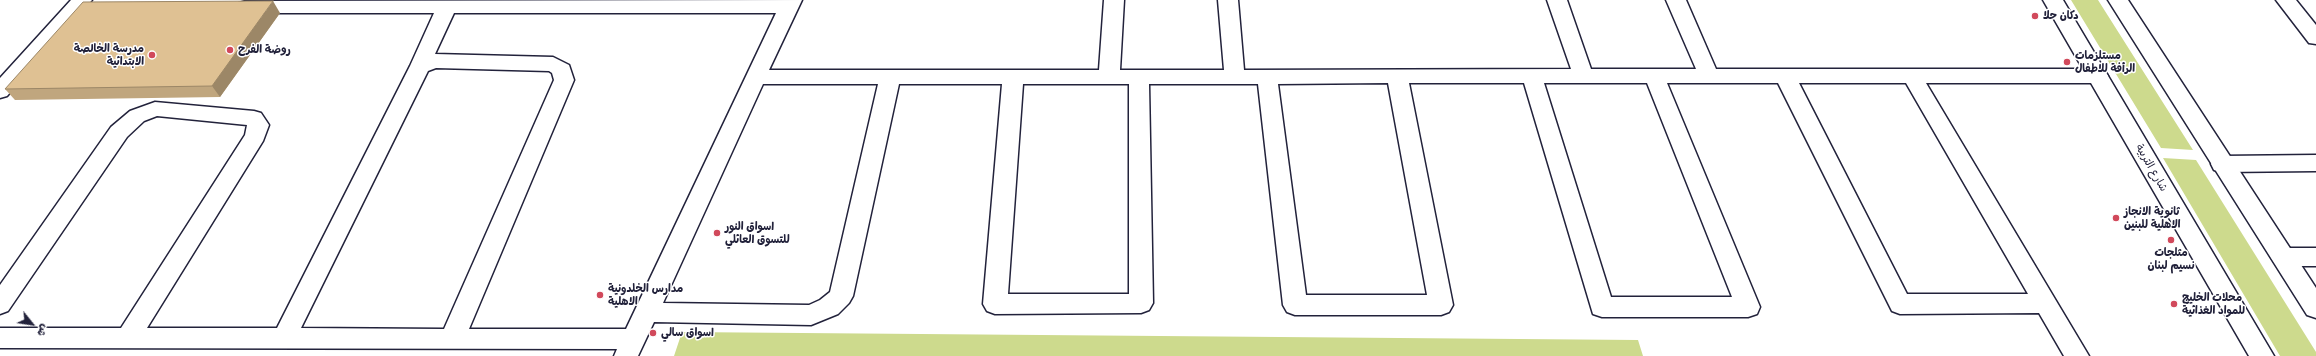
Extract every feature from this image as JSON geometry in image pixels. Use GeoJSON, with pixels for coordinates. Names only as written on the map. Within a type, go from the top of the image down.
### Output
{"type":"FeatureCollection","features":[{"type":"Feature","properties":{"kind":"street"},"geometry":{"type":"LineString","coordinates":[[1109,77],[1114,0]]}},
{"type":"Feature","properties":{"kind":"street"},"geometry":{"type":"LineString","coordinates":[[1228,0],[1235,77]]}},
{"type":"Feature","properties":{"kind":"street"},"geometry":{"type":"LineString","coordinates":[[1557,0],[1583,76]]}},
{"type":"Feature","properties":{"kind":"street"},"geometry":{"type":"LineString","coordinates":[[1676,0],[1709,76]]}},
{"type":"Feature","properties":{"kind":"street","name":"شارع التربية"},"geometry":{"type":"LineString","coordinates":[[2054,0],[2262,356]]}},
{"type":"Feature","properties":{"kind":"street"},"geometry":{"type":"LineString","coordinates":[[2118,0],[2222,164],[2316,308]]}},
{"type":"Feature","properties":{"kind":"street"},"geometry":{"type":"LineString","coordinates":[[2286,0],[2316,38]]}},
{"type":"Feature","properties":{"kind":"street"},"geometry":{"type":"LineString","coordinates":[[0,338],[452,339],[631,347],[790,4],[473,4],[447,7],[376,4],[224,7]]}},
{"type":"Feature","properties":{"kind":"street"},"geometry":{"type":"LineString","coordinates":[[0,91],[86,5]]}},
{"type":"Feature","properties":{"kind":"street"},"geometry":{"type":"LineString","coordinates":[[284,338],[414,74],[420,66],[447,7]]}},
{"type":"Feature","properties":{"kind":"street"},"geometry":{"type":"LineString","coordinates":[[420,66],[434,61],[552,64],[562,70],[564,80],[452,339]]}},
{"type":"Feature","properties":{"kind":"street"},"geometry":{"type":"LineString","coordinates":[[1267,77],[1295,305],[1441,305],[1397,76]]}},
{"type":"Feature","properties":{"kind":"street"},"geometry":{"type":"LineString","coordinates":[[1532,76],[1602,307],[1748,307],[1654,76]]}},
{"type":"Feature","properties":{"kind":"street"},"geometry":{"type":"LineString","coordinates":[[1785,76],[1900,304],[2047,303]]}},
{"type":"Feature","properties":{"kind":"street"},"geometry":{"type":"LineString","coordinates":[[1912,76],[2077,356]]}},
{"type":"Feature","properties":{"kind":"street"},"geometry":{"type":"LineString","coordinates":[[755,77],[2098,76]]}},
{"type":"Feature","properties":{"kind":"street"},"geometry":{"type":"LineString","coordinates":[[646,312],[811,315],[829,307],[841,296],[890,77]]}},
{"type":"Feature","properties":{"kind":"street"},"geometry":{"type":"LineString","coordinates":[[1013,77],[995,304],[1141,303],[1139,77]]}},
{"type":"Feature","properties":{"kind":"street"},"geometry":{"type":"LineString","coordinates":[[0,304],[119,132],[137,116],[155,109],[254,118],[258,125],[255,136],[128,338]]}},
{"type":"Feature","properties":{"kind":"street"},"geometry":{"type":"LineString","coordinates":[[2222,164],[2316,163]]}},
{"type":"Feature","properties":{"kind":"street"},"geometry":{"type":"LineString","coordinates":[[2283,257],[2316,257]]}},
{"type":"Feature","properties":{"kind":"green space"},"geometry":{"type":"Polygon","coordinates":[[[2071,0],[2098,0],[2193,150],[2161,148],[2071,0]]]}},
{"type":"Feature","properties":{"kind":"green space"},"geometry":{"type":"Polygon","coordinates":[[[2163,158],[2196,160],[2316,352],[2316,356],[2280,356],[2163,158]]]}},
{"type":"Feature","properties":{"kind":"green space"},"geometry":{"type":"Polygon","coordinates":[[[682,332],[1638,340],[1643,356],[674,356],[682,332]]]}},
{"type":"Feature","properties":{"kind":"building","name":"مدرسة الخالصة الابتدائية"},"geometry":{"type":"Polygon","coordinates":[[[273,1],[212,86],[5,89],[83,2],[273,1]]]}},
{"type":"Feature","properties":{"kind":"place","name":"دكان حلا"},"geometry":{"type":"Point","coordinates":[2035,16]}},
{"type":"Feature","properties":{"kind":"place","name":"روضة الفرح"},"geometry":{"type":"Point","coordinates":[230,50]}},
{"type":"Feature","properties":{"kind":"place","name":"مدرسة الخالصة الابتدائية"},"geometry":{"type":"Point","coordinates":[152,55]}},
{"type":"Feature","properties":{"kind":"place","name":"مستلزمات الرأفة للاطفال"},"geometry":{"type":"Point","coordinates":[2067,62]}},
{"type":"Feature","properties":{"kind":"place","name":"ثانوية الانجاز الاهلية للبنين"},"geometry":{"type":"Point","coordinates":[2116,218]}},
{"type":"Feature","properties":{"kind":"place","name":"اسواق النور للتسوق العائلي"},"geometry":{"type":"Point","coordinates":[717,233]}},
{"type":"Feature","properties":{"kind":"place","name":"مثلجات نسيم لبنان"},"geometry":{"type":"Point","coordinates":[2171,240]}},
{"type":"Feature","properties":{"kind":"place","name":"مدارس الخلدونية الاهلية"},"geometry":{"type":"Point","coordinates":[600,295]}},
{"type":"Feature","properties":{"kind":"place","name":"محلات الخليج للمواد الغذائية"},"geometry":{"type":"Point","coordinates":[2174,304]}},
{"type":"Feature","properties":{"kind":"place","name":"اسواق سالي"},"geometry":{"type":"Point","coordinates":[653,333]}}]}
